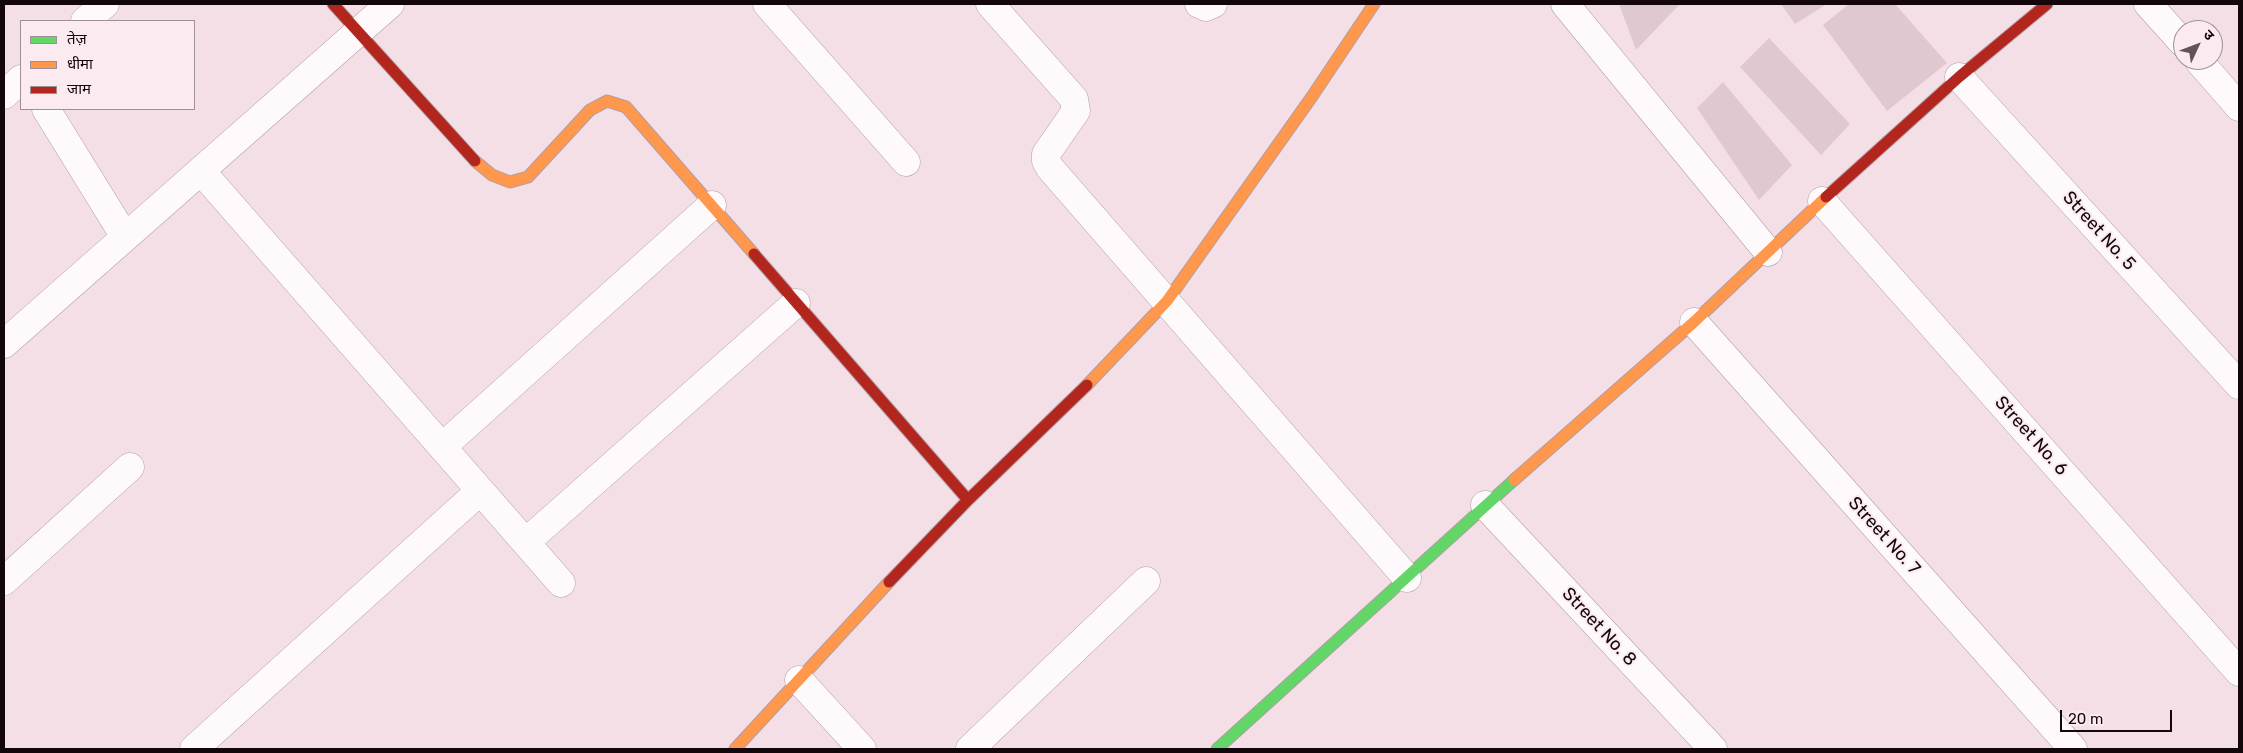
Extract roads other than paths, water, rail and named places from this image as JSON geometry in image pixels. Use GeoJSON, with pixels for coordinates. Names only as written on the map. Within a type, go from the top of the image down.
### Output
{"type":"FeatureCollection","features":[{"type":"Feature","properties":{"kind":"street"},"geometry":{"type":"LineString","coordinates":[[86,20],[105,4]]}},
{"type":"Feature","properties":{"kind":"street"},"geometry":{"type":"LineString","coordinates":[[333,4],[476,162],[492,175],[510,182],[528,177],[590,110],[607,101],[626,107],[968,500]]}},
{"type":"Feature","properties":{"kind":"street"},"geometry":{"type":"LineString","coordinates":[[4,344],[390,4]]}},
{"type":"Feature","properties":{"kind":"street"},"geometry":{"type":"LineString","coordinates":[[767,4],[906,162]]}},
{"type":"Feature","properties":{"kind":"street"},"geometry":{"type":"LineString","coordinates":[[990,4],[1074,100],[1076,111],[1046,154],[1046,162],[1050,168],[1407,578]]}},
{"type":"Feature","properties":{"kind":"street"},"geometry":{"type":"LineString","coordinates":[[1199,4],[1206,7],[1213,4]]}},
{"type":"Feature","properties":{"kind":"street"},"geometry":{"type":"LineString","coordinates":[[735,749],[968,500],[1080,392],[1167,301],[1311,98],[1374,4]]}},
{"type":"Feature","properties":{"kind":"street"},"geometry":{"type":"LineString","coordinates":[[1566,4],[1768,252]]}},
{"type":"Feature","properties":{"kind":"street"},"geometry":{"type":"LineString","coordinates":[[1217,749],[1485,505],[1694,322],[1822,200],[1960,77],[2047,4]]}},
{"type":"Feature","properties":{"kind":"street"},"geometry":{"type":"LineString","coordinates":[[2148,4],[2173,32]]}},
{"type":"Feature","properties":{"kind":"street"},"geometry":{"type":"LineString","coordinates":[[2207,70],[2239,107]]}},
{"type":"Feature","properties":{"kind":"street","name":"Street No. 5"},"geometry":{"type":"LineString","coordinates":[[1960,77],[2239,385]]}},
{"type":"Feature","properties":{"kind":"street"},"geometry":{"type":"LineString","coordinates":[[4,94],[20,80]]}},
{"type":"Feature","properties":{"kind":"street"},"geometry":{"type":"LineString","coordinates":[[47,110],[125,237]]}},
{"type":"Feature","properties":{"kind":"street"},"geometry":{"type":"LineString","coordinates":[[201,171],[561,583]]}},
{"type":"Feature","properties":{"kind":"street","name":"Street No. 6"},"geometry":{"type":"LineString","coordinates":[[1822,200],[2239,672]]}},
{"type":"Feature","properties":{"kind":"street"},"geometry":{"type":"LineString","coordinates":[[442,447],[712,205]]}},
{"type":"Feature","properties":{"kind":"street"},"geometry":{"type":"LineString","coordinates":[[526,542],[796,303]]}},
{"type":"Feature","properties":{"kind":"street","name":"Street No. 7"},"geometry":{"type":"LineString","coordinates":[[1694,322],[2073,749]]}},
{"type":"Feature","properties":{"kind":"street"},"geometry":{"type":"LineString","coordinates":[[4,581],[130,467]]}},
{"type":"Feature","properties":{"kind":"street"},"geometry":{"type":"LineString","coordinates":[[194,749],[480,490]]}},
{"type":"Feature","properties":{"kind":"street","name":"Street No. 8"},"geometry":{"type":"LineString","coordinates":[[1485,505],[1713,749]]}},
{"type":"Feature","properties":{"kind":"street"},"geometry":{"type":"LineString","coordinates":[[970,749],[1146,581]]}},
{"type":"Feature","properties":{"kind":"street"},"geometry":{"type":"LineString","coordinates":[[799,680],[862,749]]}}]}
